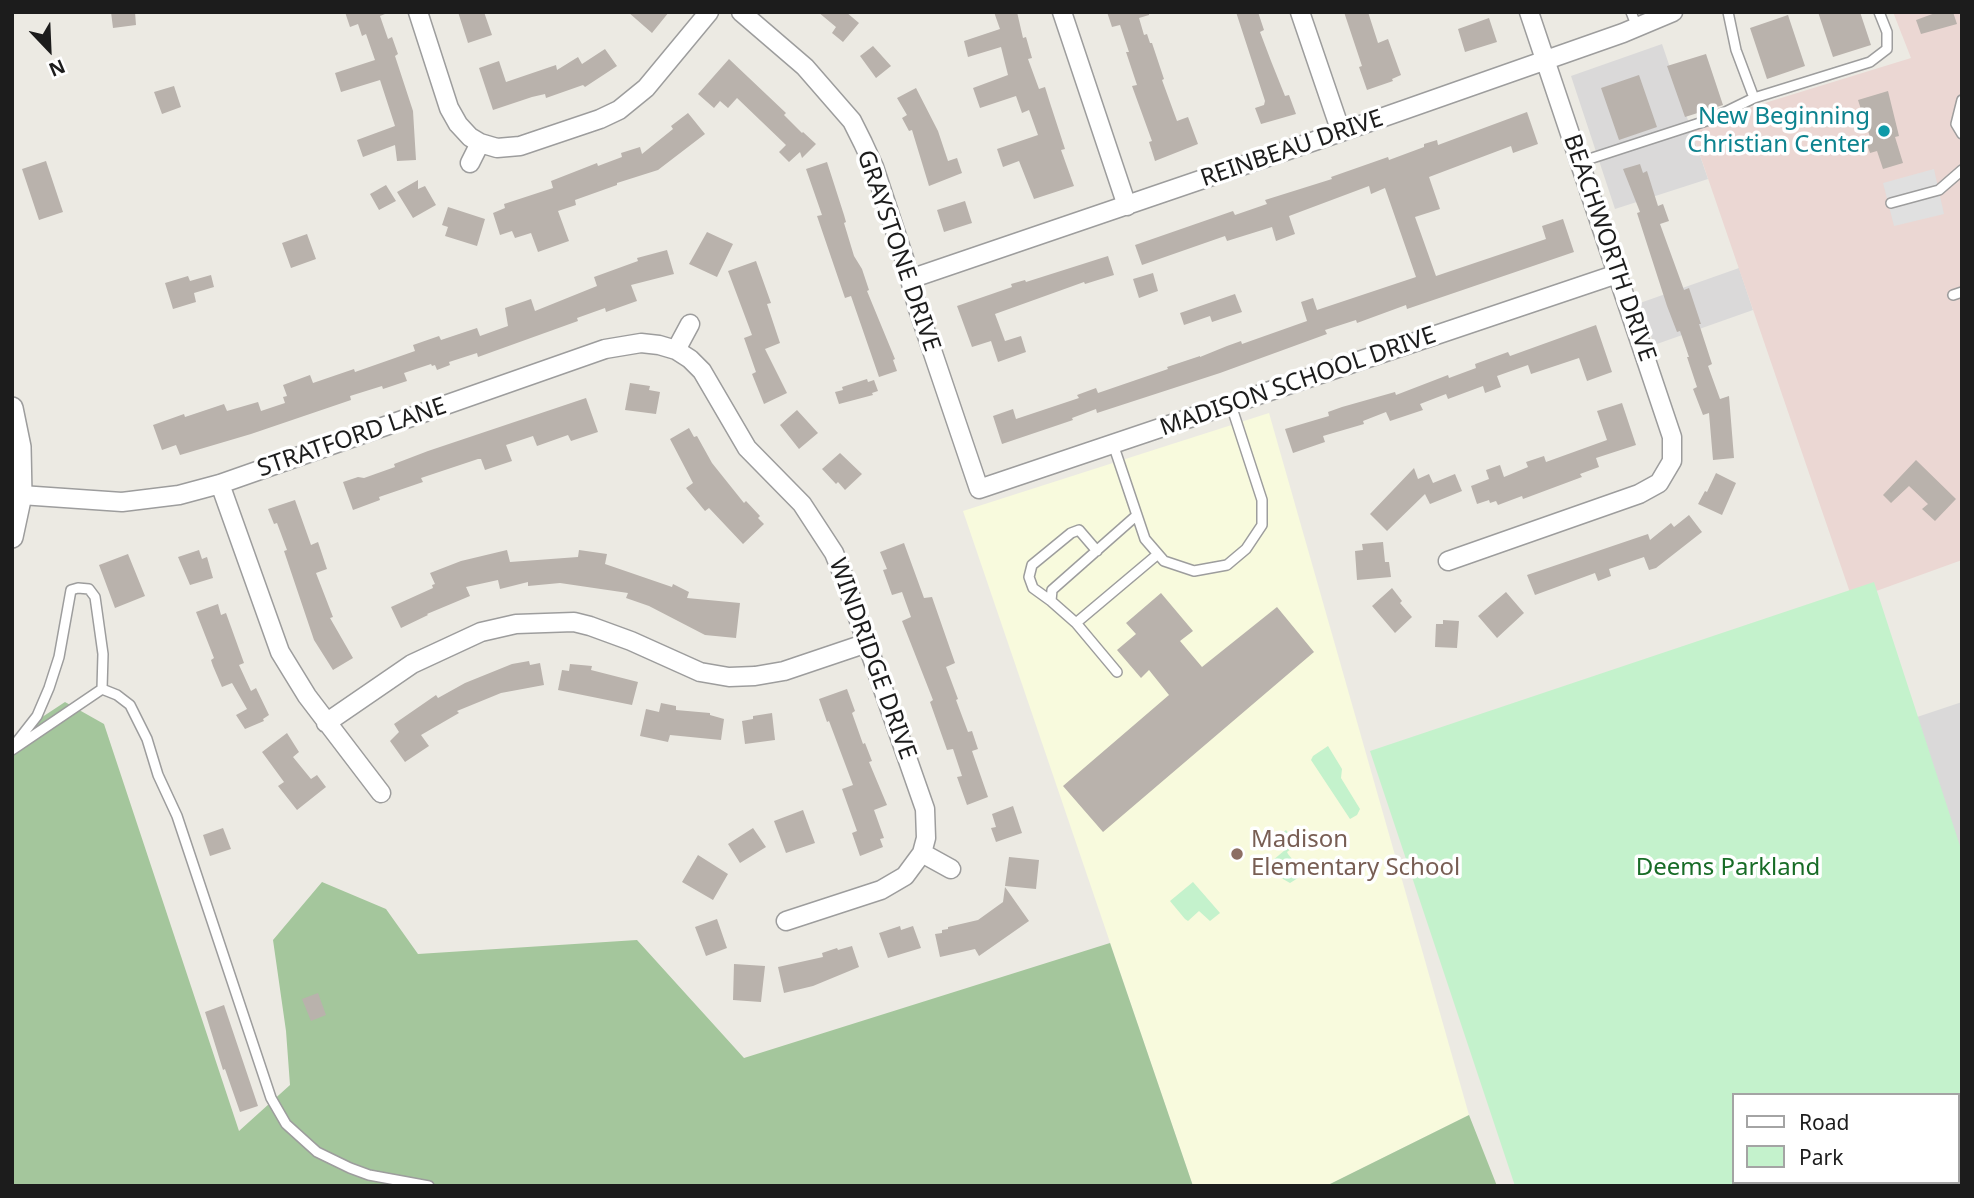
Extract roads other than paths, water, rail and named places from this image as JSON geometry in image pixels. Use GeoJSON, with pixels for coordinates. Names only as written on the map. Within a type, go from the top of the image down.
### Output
{"type":"FeatureCollection","features":[{"type":"Feature","properties":{"kind":"street"},"geometry":{"type":"LineString","coordinates":[[418,12],[449,108],[464,131],[485,145],[505,148],[520,146],[600,120],[619,110],[646,88],[709,12]]}},
{"type":"Feature","properties":{"kind":"street","name":"GRAYSTONE DRIVE"},"geometry":{"type":"LineString","coordinates":[[741,12],[805,67],[852,121],[874,167],[979,489]]}},
{"type":"Feature","properties":{"kind":"street"},"geometry":{"type":"LineString","coordinates":[[1062,12],[1127,206]]}},
{"type":"Feature","properties":{"kind":"street"},"geometry":{"type":"LineString","coordinates":[[1300,12],[1340,132]]}},
{"type":"Feature","properties":{"kind":"street","name":"BEACHWORTH DRIVE"},"geometry":{"type":"LineString","coordinates":[[1448,561],[1639,494],[1659,483],[1672,461],[1672,436],[1529,12]]}},
{"type":"Feature","properties":{"kind":"street","name":"REINBEAU DRIVE"},"geometry":{"type":"LineString","coordinates":[[910,279],[1545,60],[1634,20],[1668,13]]}},
{"type":"Feature","properties":{"kind":"street"},"geometry":{"type":"LineString","coordinates":[[470,163],[485,145]]}},
{"type":"Feature","properties":{"kind":"street","name":"MADISON SCHOOL DRIVE"},"geometry":{"type":"LineString","coordinates":[[979,489],[1617,274]]}},
{"type":"Feature","properties":{"kind":"street"},"geometry":{"type":"LineString","coordinates":[[677,351],[690,324]]}},
{"type":"Feature","properties":{"kind":"street","name":"STRATFORD LANE"},"geometry":{"type":"LineString","coordinates":[[21,495],[132,502],[179,495],[220,484],[605,349],[641,343],[677,351]]}},
{"type":"Feature","properties":{"kind":"street","name":"WINDRIDGE DRIVE"},"geometry":{"type":"LineString","coordinates":[[677,351],[702,371],[747,448],[802,504],[821,531],[843,575],[925,809],[927,824],[922,853]]}},
{"type":"Feature","properties":{"kind":"street"},"geometry":{"type":"LineString","coordinates":[[12,408],[20,447],[21,495],[12,537]]}},
{"type":"Feature","properties":{"kind":"street"},"geometry":{"type":"LineString","coordinates":[[220,484],[280,652],[326,723],[380,793]]}},
{"type":"Feature","properties":{"kind":"street"},"geometry":{"type":"LineString","coordinates":[[326,723],[403,670],[436,652],[481,632],[516,624],[574,622],[631,641],[700,672],[729,677],[784,671],[867,643]]}},
{"type":"Feature","properties":{"kind":"street"},"geometry":{"type":"LineString","coordinates":[[786,921],[894,884],[905,876],[922,853],[951,869]]}},
{"type":"Feature","properties":{"kind":"lane"},"geometry":{"type":"LineString","coordinates":[[1728,12],[1736,50],[1754,98]]}},
{"type":"Feature","properties":{"kind":"lane"},"geometry":{"type":"LineString","coordinates":[[1580,162],[1709,120],[1754,98],[1870,62],[1887,49],[1887,32],[1879,12]]}},
{"type":"Feature","properties":{"kind":"lane"},"geometry":{"type":"LineString","coordinates":[[1962,100],[1956,124],[1962,134]]}},
{"type":"Feature","properties":{"kind":"lane"},"geometry":{"type":"LineString","coordinates":[[1891,203],[1940,190],[1962,170]]}},
{"type":"Feature","properties":{"kind":"lane"},"geometry":{"type":"LineString","coordinates":[[1113,444],[1145,539],[1164,561],[1194,571],[1227,565],[1246,549],[1262,525],[1262,500],[1231,405]]}},
{"type":"Feature","properties":{"kind":"lane"},"geometry":{"type":"LineString","coordinates":[[1051,601],[1052,590],[1137,515]]}},
{"type":"Feature","properties":{"kind":"lane"},"geometry":{"type":"LineString","coordinates":[[1097,551],[1079,530],[1071,533],[1032,565],[1029,576],[1033,588],[1076,624],[1117,672]]}},
{"type":"Feature","properties":{"kind":"lane"},"geometry":{"type":"LineString","coordinates":[[1076,624],[1158,554]]}},
{"type":"Feature","properties":{"kind":"lane"},"geometry":{"type":"LineString","coordinates":[[12,749],[37,716],[49,688],[59,657],[71,590],[78,587],[89,589],[95,597],[103,654],[102,689]]}},
{"type":"Feature","properties":{"kind":"lane"},"geometry":{"type":"LineString","coordinates":[[12,749],[102,689]]}},
{"type":"Feature","properties":{"kind":"lane"},"geometry":{"type":"LineString","coordinates":[[102,689],[117,695],[130,705],[146,739],[158,775],[177,816],[271,1098],[286,1124],[317,1152],[350,1168],[369,1175],[429,1186]]}},
{"type":"Feature","properties":{"kind":"place","name":"New Beginning Christian Center"},"geometry":{"type":"Point","coordinates":[1884,131]}},
{"type":"Feature","properties":{"kind":"place","name":"Madison Elementary School"},"geometry":{"type":"Point","coordinates":[1237,854]}},
{"type":"Feature","properties":{"kind":"park label","name":"Deems Parkland"},"geometry":{"type":"Point","coordinates":[1728,868]}}]}
